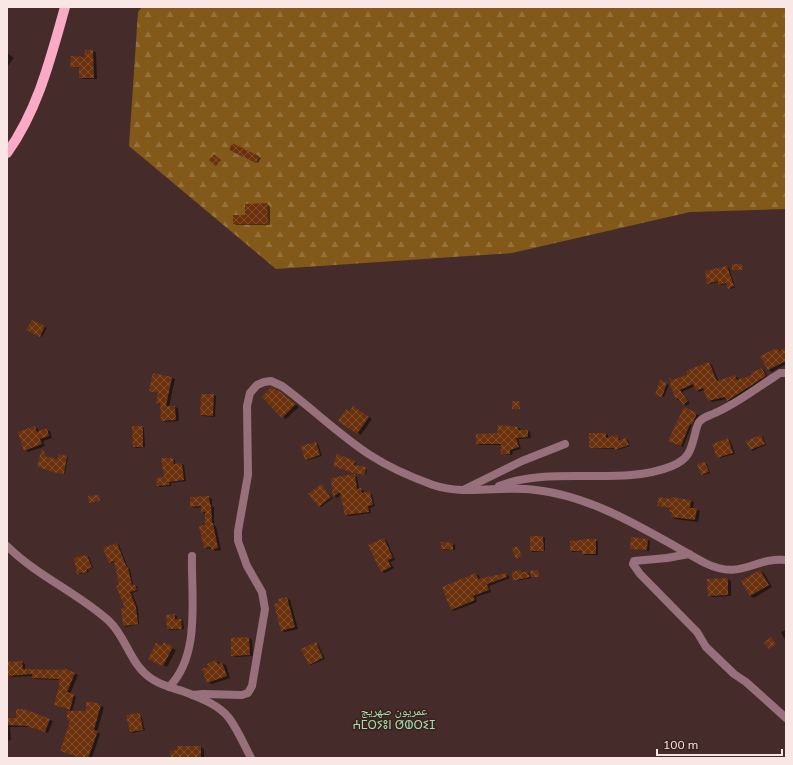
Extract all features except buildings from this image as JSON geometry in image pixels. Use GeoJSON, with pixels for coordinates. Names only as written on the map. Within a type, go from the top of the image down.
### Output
{"type":"FeatureCollection","features":[{"type":"Feature","properties":{"kind":"main road"},"geometry":{"type":"LineString","coordinates":[[7,153],[18,138],[39,92],[47,70],[65,7]]}},
{"type":"Feature","properties":{"kind":"street"},"geometry":{"type":"LineString","coordinates":[[493,489],[514,481],[539,478],[625,475],[650,472],[672,466],[687,457],[699,422],[727,407],[780,373],[786,373]]}},
{"type":"Feature","properties":{"kind":"street"},"geometry":{"type":"LineString","coordinates":[[193,695],[242,695],[248,693],[252,686],[263,623],[265,602],[258,584],[242,557],[239,548],[238,536],[248,475],[247,406],[250,393],[257,385],[264,382],[271,381],[282,386],[352,442],[391,467],[435,485],[462,490],[516,488],[536,490],[585,502],[643,528],[715,568],[723,570],[738,570],[773,560],[786,560]]}},
{"type":"Feature","properties":{"kind":"street"},"geometry":{"type":"LineString","coordinates":[[462,490],[516,464],[565,444]]}},
{"type":"Feature","properties":{"kind":"street"},"geometry":{"type":"LineString","coordinates":[[7,546],[32,567],[64,587],[108,620],[121,636],[136,664],[151,679],[193,695],[210,704],[229,718],[251,758]]}},
{"type":"Feature","properties":{"kind":"street"},"geometry":{"type":"LineString","coordinates":[[689,554],[634,561],[633,564],[640,574],[697,632],[706,647],[734,674],[746,682],[786,718]]}},
{"type":"Feature","properties":{"kind":"street"},"geometry":{"type":"LineString","coordinates":[[169,687],[178,677],[191,644],[192,556]]}},
{"type":"Feature","properties":{"kind":"green space"},"geometry":{"type":"Polygon","coordinates":[[[142,7],[786,7],[786,209],[690,212],[512,253],[276,269],[129,146],[138,12],[142,7]]]}},
{"type":"Feature","properties":{"kind":"district","name":"عمريون صهريج ⵄⵎⵔⵢⵓⵏ ⵚⵀⵔⵉⵊ"},"geometry":{"type":"Point","coordinates":[394,717]}}]}
